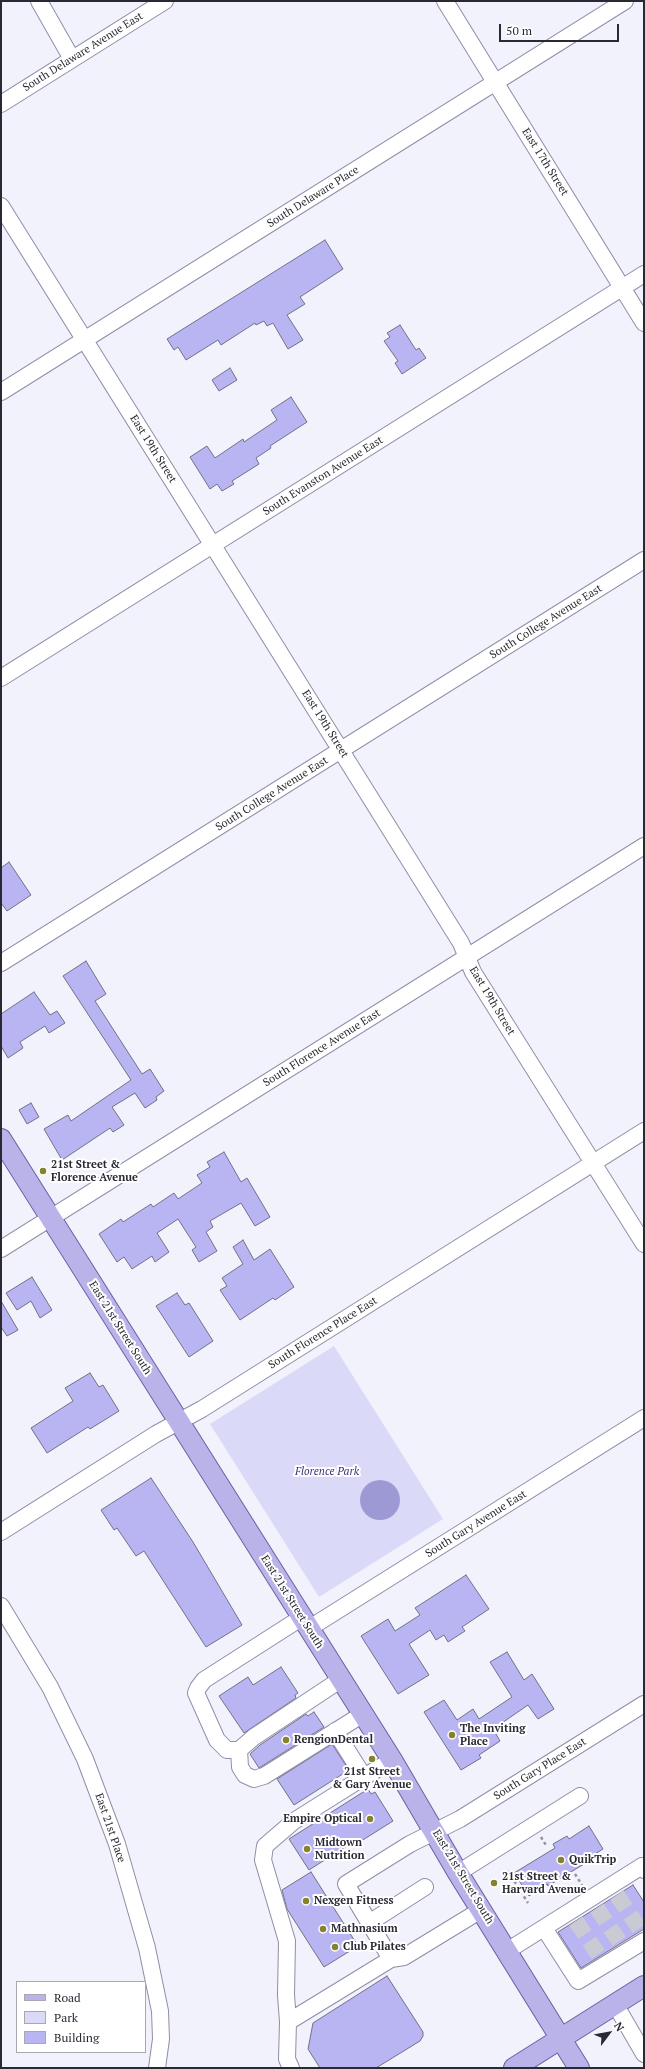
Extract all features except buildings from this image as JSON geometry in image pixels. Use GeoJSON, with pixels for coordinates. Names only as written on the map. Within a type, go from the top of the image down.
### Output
{"type":"FeatureCollection","features":[{"type":"Feature","properties":{"kind":"main road","name":"East 21st Street South"},"geometry":{"type":"LineString","coordinates":[[1,1139],[340,1680],[392,1760],[481,1910],[579,2068]]}},
{"type":"Feature","properties":{"kind":"main road"},"geometry":{"type":"LineString","coordinates":[[520,2066],[560,2038],[644,1986]]}},
{"type":"Feature","properties":{"kind":"street"},"geometry":{"type":"LineString","coordinates":[[40,1],[72,59]]}},
{"type":"Feature","properties":{"kind":"street","name":"South Delaware Avenue East"},"geometry":{"type":"LineString","coordinates":[[1,104],[166,1]]}},
{"type":"Feature","properties":{"kind":"street","name":"East 17th Street"},"geometry":{"type":"LineString","coordinates":[[445,1],[644,323]]}},
{"type":"Feature","properties":{"kind":"street","name":"South Delaware Place"},"geometry":{"type":"LineString","coordinates":[[1,392],[625,1]]}},
{"type":"Feature","properties":{"kind":"street","name":"East 19th Street"},"geometry":{"type":"LineString","coordinates":[[1,206],[461,943],[473,972],[644,1244]]}},
{"type":"Feature","properties":{"kind":"street","name":"South Evanston Avenue East"},"geometry":{"type":"LineString","coordinates":[[1,678],[644,274]]}},
{"type":"Feature","properties":{"kind":"street","name":"South College Avenue East"},"geometry":{"type":"LineString","coordinates":[[1,963],[644,560]]}},
{"type":"Feature","properties":{"kind":"street","name":"South Florence Avenue East"},"geometry":{"type":"LineString","coordinates":[[1,1249],[644,846]]}},
{"type":"Feature","properties":{"kind":"street","name":"South Florence Place East"},"geometry":{"type":"LineString","coordinates":[[1,1532],[156,1434],[202,1409],[644,1131]]}},
{"type":"Feature","properties":{"kind":"street","name":"South Gary Avenue East"},"geometry":{"type":"LineString","coordinates":[[239,1750],[227,1750],[217,1740],[196,1693],[204,1680],[305,1623],[644,1418]]}},
{"type":"Feature","properties":{"kind":"street","name":"East 21st Place"},"geometry":{"type":"LineString","coordinates":[[1,1606],[50,1687],[85,1759],[117,1844],[147,1948],[160,2011],[161,2039],[157,2068]]}},
{"type":"Feature","properties":{"kind":"street"},"geometry":{"type":"LineString","coordinates":[[340,1680],[254,1737],[239,1750],[240,1767],[245,1775],[254,1779],[264,1776],[363,1714]]}},
{"type":"Feature","properties":{"kind":"street","name":"South Gary Place East"},"geometry":{"type":"LineString","coordinates":[[369,1923],[346,1884],[410,1844],[460,1819],[644,1704]]}},
{"type":"Feature","properties":{"kind":"street"},"geometry":{"type":"LineString","coordinates":[[335,1731],[364,1777]]}},
{"type":"Feature","properties":{"kind":"street"},"geometry":{"type":"LineString","coordinates":[[291,2068],[287,2059],[287,1941],[263,1860],[265,1846],[294,1821],[392,1760]]}},
{"type":"Feature","properties":{"kind":"street"},"geometry":{"type":"LineString","coordinates":[[458,1872],[580,1796]]}},
{"type":"Feature","properties":{"kind":"street"},"geometry":{"type":"LineString","coordinates":[[507,1951],[544,1928],[573,1916],[594,1903],[614,1890],[642,1866],[644,1870]]}},
{"type":"Feature","properties":{"kind":"street"},"geometry":{"type":"LineString","coordinates":[[391,1959],[369,1923],[425,1887]]}},
{"type":"Feature","properties":{"kind":"street"},"geometry":{"type":"LineString","coordinates":[[288,2022],[391,1959],[404,1957],[481,1910]]}},
{"type":"Feature","properties":{"kind":"street"},"geometry":{"type":"LineString","coordinates":[[544,1928],[578,1981],[603,1961],[643,1936]]}},
{"type":"Feature","properties":{"kind":"street"},"geometry":{"type":"LineString","coordinates":[[615,2004],[642,2046]]}},
{"type":"Feature","properties":{"kind":"path"},"geometry":{"type":"LineString","coordinates":[[508,1871],[528,1903]]}},
{"type":"Feature","properties":{"kind":"green space","name":"Florence Park"},"geometry":{"type":"Polygon","coordinates":[[[334,1346],[443,1519],[319,1597],[210,1424],[334,1346]]]}},
{"type":"Feature","properties":{"kind":"shaded area"},"geometry":{"type":"Polygon","coordinates":[[[384,1480],[391,1483],[397,1489],[400,1500],[399,1508],[391,1517],[384,1520],[376,1520],[369,1517],[361,1508],[360,1496],[363,1489],[372,1481],[384,1480]]]}},
{"type":"Feature","properties":{"kind":"tunnel"},"geometry":{"type":"LineString","coordinates":[[617,1895],[641,1931]]}},
{"type":"Feature","properties":{"kind":"tunnel"},"geometry":{"type":"LineString","coordinates":[[597,1908],[621,1944]]}},
{"type":"Feature","properties":{"kind":"tunnel"},"geometry":{"type":"LineString","coordinates":[[576,1921],[600,1957]]}},
{"type":"Feature","properties":{"kind":"place","name":"21st Street & Florence Avenue"},"geometry":{"type":"Point","coordinates":[43,1171]}},
{"type":"Feature","properties":{"kind":"place","name":"The Inviting Place"},"geometry":{"type":"Point","coordinates":[452,1735]}},
{"type":"Feature","properties":{"kind":"place","name":"RengionDental"},"geometry":{"type":"Point","coordinates":[286,1740]}},
{"type":"Feature","properties":{"kind":"place","name":"21st Street & Gary Avenue"},"geometry":{"type":"Point","coordinates":[372,1759]}},
{"type":"Feature","properties":{"kind":"place","name":"Empire Optical"},"geometry":{"type":"Point","coordinates":[370,1819]}},
{"type":"Feature","properties":{"kind":"place","name":"Midtown Nutrition"},"geometry":{"type":"Point","coordinates":[307,1849]}},
{"type":"Feature","properties":{"kind":"place","name":"QuikTrip"},"geometry":{"type":"Point","coordinates":[561,1860]}},
{"type":"Feature","properties":{"kind":"place","name":"21st Street & Harvard Avenue"},"geometry":{"type":"Point","coordinates":[494,1883]}},
{"type":"Feature","properties":{"kind":"place","name":"Nexgen Fitness"},"geometry":{"type":"Point","coordinates":[306,1901]}},
{"type":"Feature","properties":{"kind":"place","name":"Mathnasium"},"geometry":{"type":"Point","coordinates":[323,1929]}},
{"type":"Feature","properties":{"kind":"place","name":"Club Pilates"},"geometry":{"type":"Point","coordinates":[335,1947]}}]}
